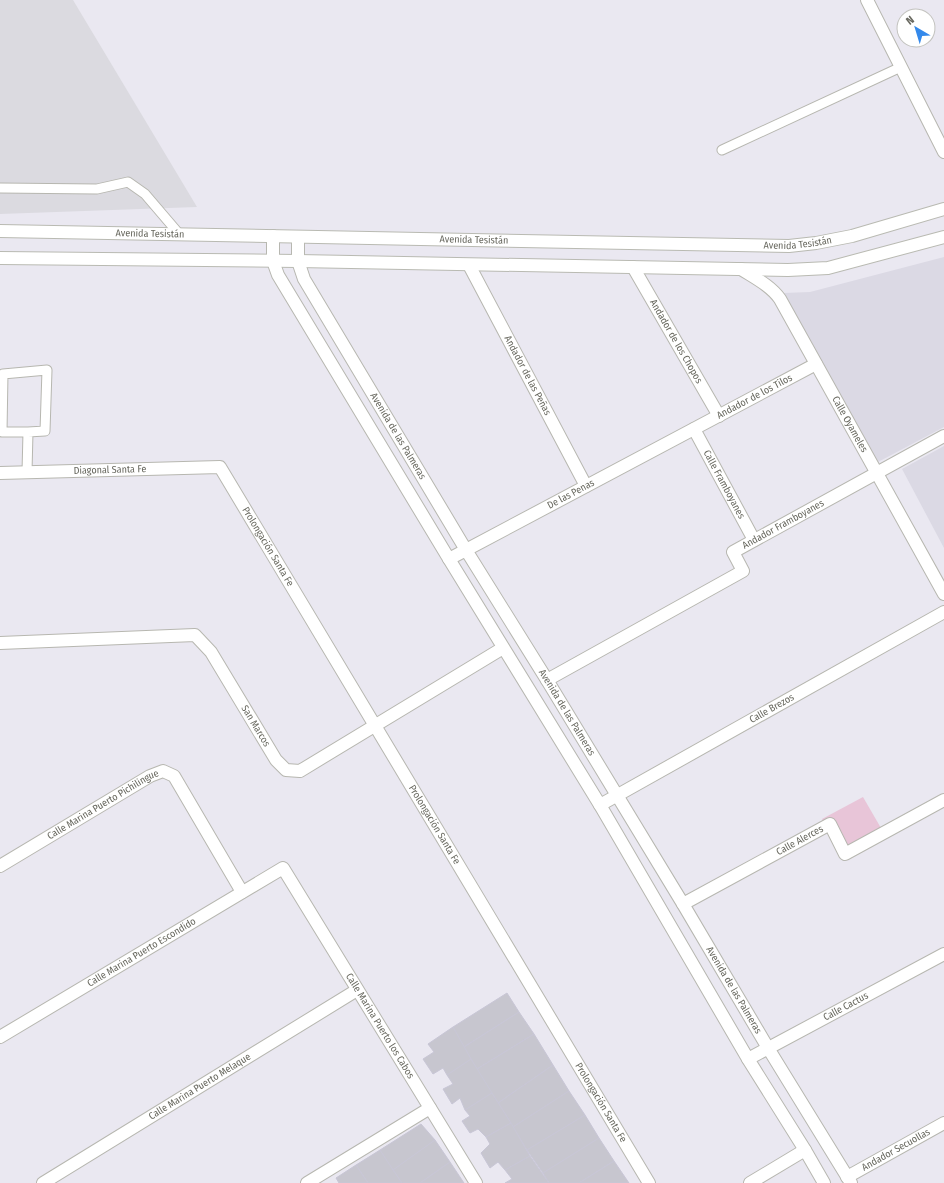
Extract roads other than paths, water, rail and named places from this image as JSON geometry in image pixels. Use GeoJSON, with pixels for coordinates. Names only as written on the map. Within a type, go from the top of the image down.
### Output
{"type":"FeatureCollection","features":[{"type":"Feature","properties":{"kind":"street"},"geometry":{"type":"LineString","coordinates":[[867,0],[944,152]]}},
{"type":"Feature","properties":{"kind":"street","name":"Avenida Tesistán"},"geometry":{"type":"LineString","coordinates":[[0,231],[789,246],[816,243],[852,236],[944,209]]}},
{"type":"Feature","properties":{"kind":"street"},"geometry":{"type":"LineString","coordinates":[[273,236],[273,261]]}},
{"type":"Feature","properties":{"kind":"street","name":"Avenida de las Palmeras"},"geometry":{"type":"LineString","coordinates":[[298,237],[298,261],[304,279],[466,550],[548,680],[768,1048],[849,1180]]}},
{"type":"Feature","properties":{"kind":"street"},"geometry":{"type":"LineString","coordinates":[[0,258],[298,261],[788,270],[828,268],[944,238]]}},
{"type":"Feature","properties":{"kind":"street","name":"Avenida de las Palmeras"},"geometry":{"type":"LineString","coordinates":[[273,261],[278,275],[503,648],[600,805],[748,1059],[824,1183]]}},
{"type":"Feature","properties":{"kind":"street","name":"Andador de las Peñas"},"geometry":{"type":"LineString","coordinates":[[469,265],[586,486]]}},
{"type":"Feature","properties":{"kind":"street","name":"Andador de los Chopos"},"geometry":{"type":"LineString","coordinates":[[633,267],[719,416]]}},
{"type":"Feature","properties":{"kind":"street","name":"Calle Oyameles"},"geometry":{"type":"LineString","coordinates":[[741,269],[776,293],[944,594]]}},
{"type":"Feature","properties":{"kind":"street","name":"Andador de los Tilos"},"geometry":{"type":"LineString","coordinates":[[694,429],[816,364]]}},
{"type":"Feature","properties":{"kind":"street","name":"De las Penas"},"geometry":{"type":"LineString","coordinates":[[449,559],[694,429]]}},
{"type":"Feature","properties":{"kind":"street","name":"Calle Framboyanes"},"geometry":{"type":"LineString","coordinates":[[694,429],[754,540]]}},
{"type":"Feature","properties":{"kind":"street","name":"Andador Framboyanes"},"geometry":{"type":"LineString","coordinates":[[548,680],[743,571],[733,552],[944,436]]}},
{"type":"Feature","properties":{"kind":"street","name":"Diagonal Santa Fe"},"geometry":{"type":"LineString","coordinates":[[0,473],[220,467]]}},
{"type":"Feature","properties":{"kind":"street","name":"Prolongación Santa Fe"},"geometry":{"type":"LineString","coordinates":[[220,467],[649,1183]]}},
{"type":"Feature","properties":{"kind":"street","name":"Calle Brezos"},"geometry":{"type":"LineString","coordinates":[[600,805],[944,612]]}},
{"type":"Feature","properties":{"kind":"street","name":"San Marcos"},"geometry":{"type":"LineString","coordinates":[[0,643],[195,635],[211,652],[276,760],[286,770],[300,771],[503,648]]}},
{"type":"Feature","properties":{"kind":"street","name":"Calle Marina Puerto Pichilingue"},"geometry":{"type":"LineString","coordinates":[[0,866],[150,776],[163,771],[174,776],[242,892]]}},
{"type":"Feature","properties":{"kind":"street","name":"Calle Alerces"},"geometry":{"type":"LineString","coordinates":[[683,904],[830,824],[845,854],[944,800]]}},
{"type":"Feature","properties":{"kind":"street","name":"Calle Marina Puerto Escondido"},"geometry":{"type":"LineString","coordinates":[[0,1037],[283,868]]}},
{"type":"Feature","properties":{"kind":"street","name":"Calle Marina Puerto los Cabos"},"geometry":{"type":"LineString","coordinates":[[283,868],[476,1183]]}},
{"type":"Feature","properties":{"kind":"street","name":"Calle Cactus"},"geometry":{"type":"LineString","coordinates":[[748,1059],[944,954]]}},
{"type":"Feature","properties":{"kind":"street","name":"Calle Marina Puerto Melaque"},"geometry":{"type":"LineString","coordinates":[[43,1183],[357,990]]}},
{"type":"Feature","properties":{"kind":"street"},"geometry":{"type":"LineString","coordinates":[[307,1183],[430,1108]]}},
{"type":"Feature","properties":{"kind":"street","name":"Andador Secuollas"},"geometry":{"type":"LineString","coordinates":[[849,1180],[944,1123]]}},
{"type":"Feature","properties":{"kind":"street"},"geometry":{"type":"LineString","coordinates":[[750,1183],[805,1150]]}},
{"type":"Feature","properties":{"kind":"lane"},"geometry":{"type":"LineString","coordinates":[[722,150],[901,67]]}},
{"type":"Feature","properties":{"kind":"lane"},"geometry":{"type":"LineString","coordinates":[[0,188],[97,189],[128,182],[145,194],[180,234]]}},
{"type":"Feature","properties":{"kind":"lane"},"geometry":{"type":"LineString","coordinates":[[47,370],[45,432],[28,432],[2,432],[3,374],[47,370]]}},
{"type":"Feature","properties":{"kind":"lane"},"geometry":{"type":"LineString","coordinates":[[27,472],[28,432]]}}]}
